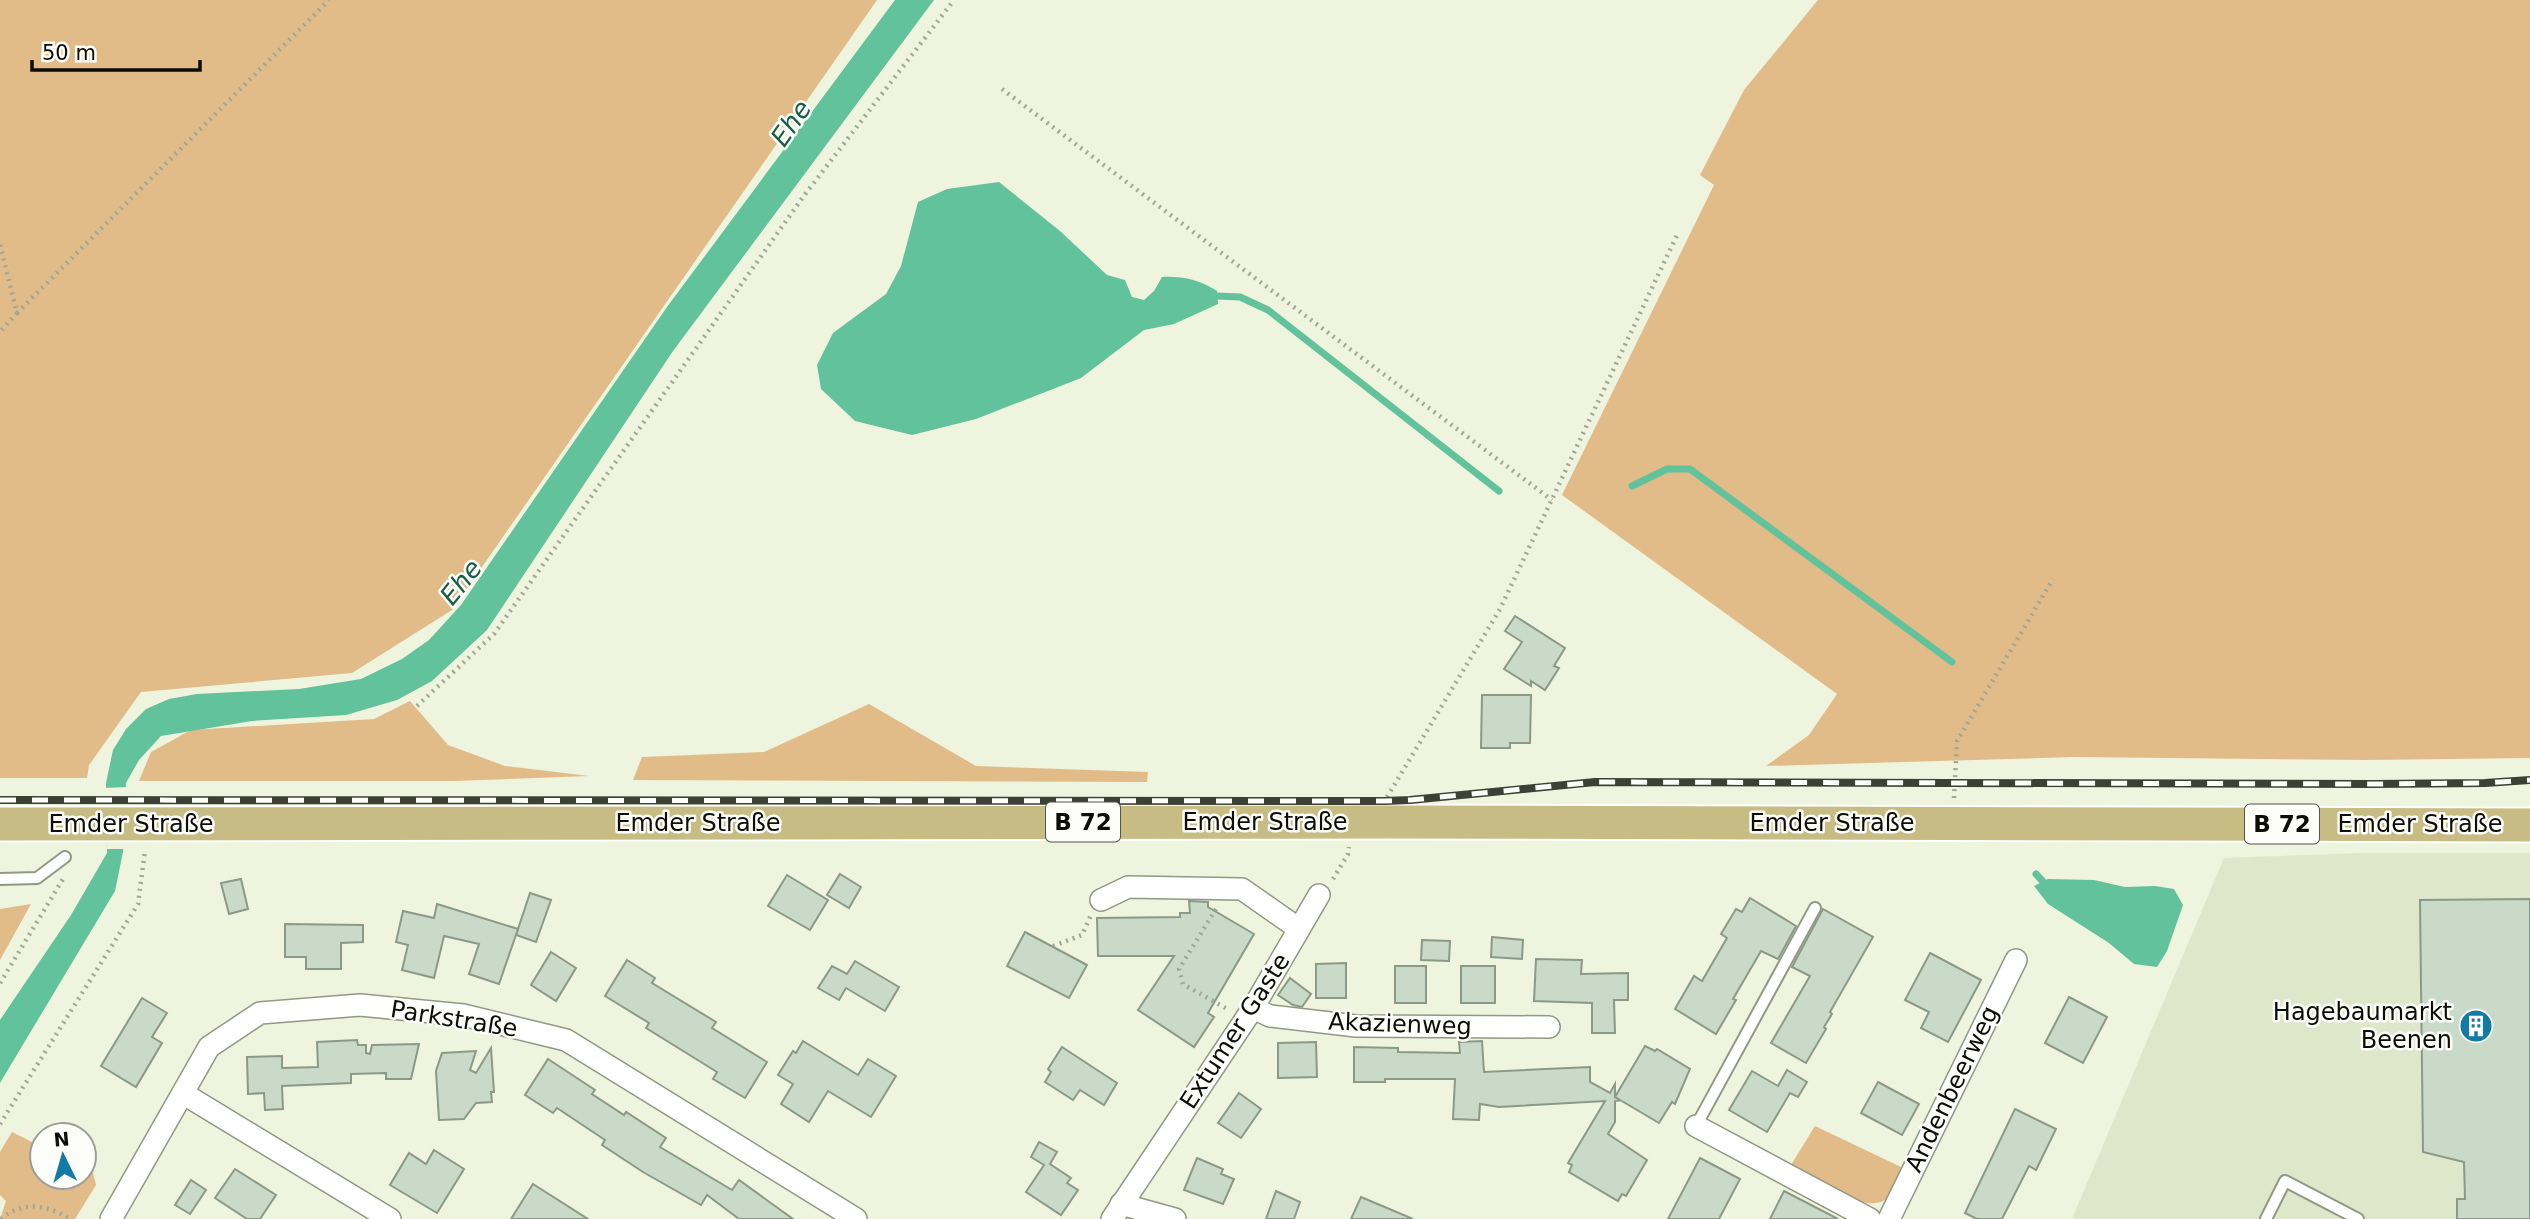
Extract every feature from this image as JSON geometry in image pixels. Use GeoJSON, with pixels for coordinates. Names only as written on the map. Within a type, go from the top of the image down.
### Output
{"type":"FeatureCollection","features":[{"type":"Feature","properties":{"kind":"main road","name":"Emder Straße"},"geometry":{"type":"LineString","coordinates":[[0,824],[128,830],[1384,822],[2530,825]]}},
{"type":"Feature","properties":{"kind":"street"},"geometry":{"type":"LineString","coordinates":[[1101,900],[1128,887],[1242,889],[1299,929]]}},
{"type":"Feature","properties":{"kind":"street","name":"Extumer Gaste"},"geometry":{"type":"LineString","coordinates":[[1116,1212],[1249,1014],[1319,895]]}},
{"type":"Feature","properties":{"kind":"street","name":"Andenbeerweg"},"geometry":{"type":"LineString","coordinates":[[1889,1219],[2017,960]]}},
{"type":"Feature","properties":{"kind":"street","name":"Parkstraße"},"geometry":{"type":"LineString","coordinates":[[111,1219],[209,1047],[260,1013],[360,1005],[464,1016],[566,1040],[856,1219]]}},
{"type":"Feature","properties":{"kind":"street","name":"Akazienweg"},"geometry":{"type":"LineString","coordinates":[[1249,1014],[1356,1026],[1549,1027]]}},
{"type":"Feature","properties":{"kind":"street"},"geometry":{"type":"LineString","coordinates":[[184,1094],[390,1219]]}},
{"type":"Feature","properties":{"kind":"street"},"geometry":{"type":"LineString","coordinates":[[1696,1126],[1870,1219]]}},
{"type":"Feature","properties":{"kind":"street"},"geometry":{"type":"LineString","coordinates":[[1116,1212],[1175,1219]]}},
{"type":"Feature","properties":{"kind":"lane"},"geometry":{"type":"LineString","coordinates":[[0,879],[37,878],[65,857]]}},
{"type":"Feature","properties":{"kind":"lane"},"geometry":{"type":"LineString","coordinates":[[1696,1126],[1815,908]]}},
{"type":"Feature","properties":{"kind":"lane"},"geometry":{"type":"LineString","coordinates":[[2266,1219],[2285,1181],[2358,1219]]}},
{"type":"Feature","properties":{"kind":"path"},"geometry":{"type":"LineString","coordinates":[[0,332],[329,0]]}},
{"type":"Feature","properties":{"kind":"path"},"geometry":{"type":"LineString","coordinates":[[416,706],[494,634],[803,197],[954,0]]}},
{"type":"Feature","properties":{"kind":"path"},"geometry":{"type":"LineString","coordinates":[[1002,89],[1552,500]]}},
{"type":"Feature","properties":{"kind":"path"},"geometry":{"type":"LineString","coordinates":[[1384,822],[1385,801],[1500,609],[1678,233]]}},
{"type":"Feature","properties":{"kind":"path"},"geometry":{"type":"LineString","coordinates":[[0,245],[17,313]]}},
{"type":"Feature","properties":{"kind":"path"},"geometry":{"type":"LineString","coordinates":[[1952,823],[1957,741],[2053,579]]}},
{"type":"Feature","properties":{"kind":"path"},"geometry":{"type":"LineString","coordinates":[[0,1124],[138,904],[128,830]]}},
{"type":"Feature","properties":{"kind":"path"},"geometry":{"type":"LineString","coordinates":[[1319,895],[1348,854],[1350,839]]}},
{"type":"Feature","properties":{"kind":"path"},"geometry":{"type":"LineString","coordinates":[[0,983],[63,881]]}},
{"type":"Feature","properties":{"kind":"path"},"geometry":{"type":"LineString","coordinates":[[1222,889],[1222,898],[1179,969],[1183,984],[1249,1014]]}},
{"type":"Feature","properties":{"kind":"path"},"geometry":{"type":"LineString","coordinates":[[1053,946],[1082,935],[1101,900]]}},
{"type":"Feature","properties":{"kind":"path"},"geometry":{"type":"LineString","coordinates":[[1,1219],[12,1209],[28,1207],[51,1208],[70,1219]]}},
{"type":"Feature","properties":{"kind":"shaded area"},"geometry":{"type":"Polygon","coordinates":[[[0,0],[877,0],[452,610],[352,673],[141,692],[89,765],[87,778],[0,778],[0,0]]]}},
{"type":"Feature","properties":{"kind":"shaded area"},"geometry":{"type":"Polygon","coordinates":[[[895,0],[934,0],[673,351],[487,630],[432,681],[397,700],[346,715],[252,721],[161,736],[139,760],[126,783],[123,852],[115,891],[0,1083],[0,1020],[71,915],[107,853],[106,783],[113,750],[126,729],[146,709],[169,699],[197,694],[299,689],[361,679],[402,659],[429,640],[461,605],[667,307],[895,0]]]}},
{"type":"Feature","properties":{"kind":"shaded area"},"geometry":{"type":"Polygon","coordinates":[[[1818,0],[2530,0],[2530,758],[2365,760],[2075,757],[1766,766],[1809,735],[1837,694],[1562,495],[1714,185],[1700,175],[1744,90],[1818,0]]]}},
{"type":"Feature","properties":{"kind":"shaded area"},"geometry":{"type":"Polygon","coordinates":[[[999,182],[1060,231],[1107,275],[1125,280],[1132,297],[1144,300],[1154,291],[1162,277],[1177,277],[1211,287],[1217,291],[1218,304],[1174,324],[1144,330],[1081,378],[976,419],[912,435],[855,421],[821,389],[817,365],[833,333],[886,294],[901,266],[918,202],[947,189],[999,182]]]}},
{"type":"Feature","properties":{"kind":"shaded area"},"geometry":{"type":"Polygon","coordinates":[[[410,701],[448,745],[505,766],[589,776],[454,781],[139,781],[151,752],[191,730],[374,719],[410,701]]]}},
{"type":"Feature","properties":{"kind":"shaded area"},"geometry":{"type":"Polygon","coordinates":[[[869,704],[976,766],[1148,772],[1147,782],[633,780],[642,757],[764,752],[869,704]]]}},
{"type":"Feature","properties":{"kind":"shaded area"},"geometry":{"type":"Polygon","coordinates":[[[2361,853],[2530,853],[2530,1219],[2072,1219],[2224,858],[2361,853]]]}},
{"type":"Feature","properties":{"kind":"shaded area"},"geometry":{"type":"Polygon","coordinates":[[[2048,879],[2094,880],[2125,887],[2155,886],[2174,889],[2183,905],[2167,951],[2157,967],[2134,964],[2109,943],[2048,904],[2034,886],[2048,879]]]}},
{"type":"Feature","properties":{"kind":"shaded area"},"geometry":{"type":"Polygon","coordinates":[[[31,904],[0,960],[0,909],[31,904]]]}},
{"type":"Feature","properties":{"kind":"shaded area"},"geometry":{"type":"Polygon","coordinates":[[[1815,1126],[1903,1168],[1884,1201],[1859,1201],[1791,1165],[1815,1126]]]}},
{"type":"Feature","properties":{"kind":"shaded area"},"geometry":{"type":"Polygon","coordinates":[[[12,1132],[28,1140],[28,1191],[92,1191],[75,1219],[0,1219],[6,1201],[0,1195],[0,1152],[12,1132]]]}},
{"type":"Feature","properties":{"kind":"pier"},"geometry":{"type":"Polygon","coordinates":[[[129,787],[126,849],[107,849],[102,788],[129,787]]]}},
{"type":"Feature","properties":{"kind":"building"},"geometry":{"type":"Polygon","coordinates":[[[1515,616],[1565,648],[1554,666],[1559,668],[1545,690],[1531,681],[1531,686],[1504,669],[1522,642],[1505,631],[1515,616]]]}},
{"type":"Feature","properties":{"kind":"building"},"geometry":{"type":"Polygon","coordinates":[[[1482,695],[1531,695],[1530,743],[1510,743],[1510,748],[1481,748],[1482,695]]]}},
{"type":"Feature","properties":{"kind":"building"},"geometry":{"type":"Polygon","coordinates":[[[840,874],[861,887],[849,908],[827,895],[840,874]]]}},
{"type":"Feature","properties":{"kind":"building"},"geometry":{"type":"Polygon","coordinates":[[[787,875],[828,900],[810,930],[768,906],[787,875]]]}},
{"type":"Feature","properties":{"kind":"building"},"geometry":{"type":"Polygon","coordinates":[[[241,879],[248,909],[229,914],[221,883],[241,879]]]}},
{"type":"Feature","properties":{"kind":"building"},"geometry":{"type":"Polygon","coordinates":[[[530,893],[551,900],[536,942],[516,935],[530,893]]]}},
{"type":"Feature","properties":{"kind":"building"},"geometry":{"type":"Polygon","coordinates":[[[1750,898],[1796,926],[1778,959],[1761,951],[1716,1034],[1675,1009],[1694,976],[1702,981],[1727,938],[1721,934],[1736,909],[1742,912],[1750,898]]]}},
{"type":"Feature","properties":{"kind":"building","name":"Hagebaumarkt Beenen"},"geometry":{"type":"Polygon","coordinates":[[[2530,899],[2530,1219],[2457,1219],[2457,1199],[2465,1199],[2464,1162],[2423,1152],[2420,900],[2530,899]]]}},
{"type":"Feature","properties":{"kind":"building"},"geometry":{"type":"Polygon","coordinates":[[[1189,901],[1208,902],[1208,907],[1254,934],[1208,1013],[1214,1017],[1194,1047],[1138,1010],[1174,956],[1098,956],[1097,918],[1180,917],[1180,913],[1190,913],[1189,901]]]}},
{"type":"Feature","properties":{"kind":"building"},"geometry":{"type":"Polygon","coordinates":[[[437,904],[518,929],[499,984],[469,974],[479,944],[444,936],[434,978],[402,970],[408,945],[396,942],[403,911],[434,918],[437,904]]]}},
{"type":"Feature","properties":{"kind":"building"},"geometry":{"type":"Polygon","coordinates":[[[1823,909],[1873,937],[1830,1012],[1832,1014],[1824,1027],[1826,1029],[1806,1063],[1771,1043],[1810,976],[1792,967],[1823,909]]]}},
{"type":"Feature","properties":{"kind":"building"},"geometry":{"type":"Polygon","coordinates":[[[285,924],[363,925],[363,942],[341,943],[341,969],[306,969],[306,957],[285,957],[285,924]]]}},
{"type":"Feature","properties":{"kind":"building"},"geometry":{"type":"Polygon","coordinates":[[[1025,932],[1087,965],[1069,998],[1007,966],[1025,932]]]}},
{"type":"Feature","properties":{"kind":"building"},"geometry":{"type":"Polygon","coordinates":[[[1492,937],[1523,940],[1522,959],[1491,957],[1492,937]]]}},
{"type":"Feature","properties":{"kind":"building"},"geometry":{"type":"Polygon","coordinates":[[[1422,940],[1450,941],[1449,961],[1421,960],[1422,940]]]}},
{"type":"Feature","properties":{"kind":"building"},"geometry":{"type":"Polygon","coordinates":[[[551,952],[576,968],[556,1001],[531,985],[551,952]]]}},
{"type":"Feature","properties":{"kind":"building"},"geometry":{"type":"Polygon","coordinates":[[[1930,953],[1981,980],[1948,1042],[1921,1028],[1929,1012],[1905,1000],[1930,953]]]}},
{"type":"Feature","properties":{"kind":"building"},"geometry":{"type":"Polygon","coordinates":[[[1536,959],[1582,960],[1581,974],[1628,973],[1628,1000],[1614,1000],[1615,1033],[1592,1033],[1592,1003],[1534,1001],[1536,959]]]}},
{"type":"Feature","properties":{"kind":"building"},"geometry":{"type":"Polygon","coordinates":[[[627,960],[655,978],[652,983],[716,1022],[712,1028],[767,1062],[745,1098],[713,1079],[717,1072],[646,1028],[649,1023],[605,996],[627,960]]]}},
{"type":"Feature","properties":{"kind":"building"},"geometry":{"type":"Polygon","coordinates":[[[855,961],[899,987],[885,1011],[846,988],[839,1000],[818,988],[832,966],[847,974],[855,961]]]}},
{"type":"Feature","properties":{"kind":"building"},"geometry":{"type":"Polygon","coordinates":[[[1346,963],[1346,998],[1316,998],[1316,964],[1346,963]]]}},
{"type":"Feature","properties":{"kind":"building"},"geometry":{"type":"Polygon","coordinates":[[[1395,966],[1426,966],[1426,1003],[1395,1003],[1395,966]]]}},
{"type":"Feature","properties":{"kind":"building"},"geometry":{"type":"Polygon","coordinates":[[[1461,966],[1495,966],[1495,1003],[1461,1003],[1461,966]]]}},
{"type":"Feature","properties":{"kind":"building"},"geometry":{"type":"Polygon","coordinates":[[[1290,978],[1311,994],[1302,1007],[1293,1005],[1278,995],[1290,978]]]}},
{"type":"Feature","properties":{"kind":"building"},"geometry":{"type":"Polygon","coordinates":[[[2069,997],[2107,1017],[2083,1063],[2045,1043],[2069,997]]]}},
{"type":"Feature","properties":{"kind":"building"},"geometry":{"type":"Polygon","coordinates":[[[142,998],[167,1013],[152,1037],[162,1043],[136,1087],[101,1066],[142,998]]]}},
{"type":"Feature","properties":{"kind":"building"},"geometry":{"type":"Polygon","coordinates":[[[357,1040],[358,1045],[366,1045],[366,1053],[370,1054],[372,1045],[419,1044],[411,1079],[386,1079],[386,1073],[351,1074],[351,1083],[282,1086],[283,1109],[265,1110],[264,1093],[248,1094],[247,1057],[282,1056],[282,1068],[318,1067],[317,1042],[357,1040]]]}},
{"type":"Feature","properties":{"kind":"building"},"geometry":{"type":"Polygon","coordinates":[[[803,1041],[858,1075],[868,1059],[896,1076],[871,1117],[828,1091],[809,1122],[781,1104],[793,1084],[778,1075],[793,1051],[796,1053],[803,1041]]]}},
{"type":"Feature","properties":{"kind":"building"},"geometry":{"type":"Polygon","coordinates":[[[1482,1041],[1484,1072],[1590,1067],[1590,1082],[1610,1093],[1615,1084],[1615,1097],[1622,1100],[1615,1101],[1615,1122],[1608,1134],[1647,1160],[1626,1196],[1622,1194],[1618,1201],[1569,1172],[1572,1165],[1568,1163],[1605,1101],[1499,1107],[1480,1104],[1479,1120],[1453,1119],[1455,1079],[1354,1082],[1354,1047],[1398,1048],[1398,1052],[1460,1053],[1459,1042],[1482,1041]]]}},
{"type":"Feature","properties":{"kind":"building"},"geometry":{"type":"Polygon","coordinates":[[[1316,1042],[1317,1077],[1278,1078],[1278,1043],[1316,1042]]]}},
{"type":"Feature","properties":{"kind":"building"},"geometry":{"type":"Polygon","coordinates":[[[1645,1046],[1655,1051],[1657,1049],[1690,1069],[1675,1104],[1672,1102],[1659,1123],[1615,1097],[1645,1046]]]}},
{"type":"Feature","properties":{"kind":"building"},"geometry":{"type":"Polygon","coordinates":[[[1062,1047],[1117,1083],[1104,1105],[1080,1090],[1073,1100],[1045,1082],[1051,1072],[1048,1069],[1062,1047]]]}},
{"type":"Feature","properties":{"kind":"building"},"geometry":{"type":"Polygon","coordinates":[[[491,1048],[494,1092],[491,1092],[492,1102],[476,1103],[464,1119],[439,1120],[436,1071],[442,1053],[476,1051],[470,1070],[476,1073],[491,1048]]]}},
{"type":"Feature","properties":{"kind":"building"},"geometry":{"type":"Polygon","coordinates":[[[548,1059],[595,1090],[592,1094],[666,1138],[660,1147],[732,1190],[739,1180],[793,1219],[739,1219],[707,1195],[701,1205],[602,1145],[605,1140],[557,1108],[553,1113],[525,1095],[548,1059]]]}},
{"type":"Feature","properties":{"kind":"building"},"geometry":{"type":"Polygon","coordinates":[[[1787,1070],[1807,1082],[1798,1097],[1790,1093],[1767,1132],[1729,1110],[1752,1071],[1778,1086],[1787,1070]]]}},
{"type":"Feature","properties":{"kind":"building"},"geometry":{"type":"Polygon","coordinates":[[[1878,1082],[1919,1104],[1902,1135],[1861,1113],[1878,1082]]]}},
{"type":"Feature","properties":{"kind":"building"},"geometry":{"type":"Polygon","coordinates":[[[1239,1093],[1261,1109],[1241,1138],[1218,1123],[1239,1093]]]}},
{"type":"Feature","properties":{"kind":"building"},"geometry":{"type":"Polygon","coordinates":[[[2015,1109],[2056,1129],[2036,1170],[2029,1166],[2002,1219],[1977,1219],[1965,1213],[2015,1109]]]}},
{"type":"Feature","properties":{"kind":"building"},"geometry":{"type":"Polygon","coordinates":[[[1039,1142],[1057,1152],[1050,1164],[1071,1178],[1067,1183],[1078,1190],[1061,1215],[1026,1192],[1044,1165],[1031,1157],[1039,1142]]]}},
{"type":"Feature","properties":{"kind":"building"},"geometry":{"type":"Polygon","coordinates":[[[434,1150],[464,1169],[437,1213],[390,1185],[409,1153],[426,1164],[434,1150]]]}},
{"type":"Feature","properties":{"kind":"building"},"geometry":{"type":"Polygon","coordinates":[[[1197,1158],[1223,1169],[1221,1174],[1234,1179],[1223,1204],[1184,1190],[1197,1158]]]}},
{"type":"Feature","properties":{"kind":"building"},"geometry":{"type":"Polygon","coordinates":[[[1700,1158],[1740,1179],[1719,1219],[1668,1219],[1700,1158]]]}},
{"type":"Feature","properties":{"kind":"building"},"geometry":{"type":"Polygon","coordinates":[[[235,1169],[276,1195],[260,1219],[247,1219],[215,1198],[235,1169]]]}},
{"type":"Feature","properties":{"kind":"building"},"geometry":{"type":"Polygon","coordinates":[[[191,1180],[206,1190],[190,1214],[175,1205],[191,1180]]]}},
{"type":"Feature","properties":{"kind":"building"},"geometry":{"type":"Polygon","coordinates":[[[533,1184],[588,1219],[511,1219],[533,1184]]]}},
{"type":"Feature","properties":{"kind":"building"},"geometry":{"type":"Polygon","coordinates":[[[1276,1191],[1300,1202],[1294,1219],[1266,1219],[1276,1191]]]}},
{"type":"Feature","properties":{"kind":"building"},"geometry":{"type":"Polygon","coordinates":[[[1784,1191],[1838,1219],[1770,1219],[1784,1191]]]}},
{"type":"Feature","properties":{"kind":"building"},"geometry":{"type":"Polygon","coordinates":[[[1361,1197],[1413,1219],[1351,1219],[1361,1197]]]}},
{"type":"Feature","properties":{"kind":"waterway"},"geometry":{"type":"LineString","coordinates":[[1217,296],[1240,297],[1268,310],[1499,491]]}},
{"type":"Feature","properties":{"kind":"waterway"},"geometry":{"type":"LineString","coordinates":[[1632,486],[1667,469],[1690,469],[1952,662]]}},
{"type":"Feature","properties":{"kind":"waterway"},"geometry":{"type":"LineString","coordinates":[[2036,874],[2049,888]]}},
{"type":"Feature","properties":{"kind":"railway"},"geometry":{"type":"LineString","coordinates":[[0,800],[1385,801],[1595,782],[2373,784],[2530,780]]}},
{"type":"Feature","properties":{"kind":"place","name":"Hagebaumarkt Beenen"},"geometry":{"type":"Point","coordinates":[2476,1026]}},
{"type":"Feature","properties":{"kind":"water label","name":"Ehe"},"geometry":{"type":"Point","coordinates":[791,123]}},
{"type":"Feature","properties":{"kind":"water label","name":"Ehe"},"geometry":{"type":"Point","coordinates":[461,582]}}]}
